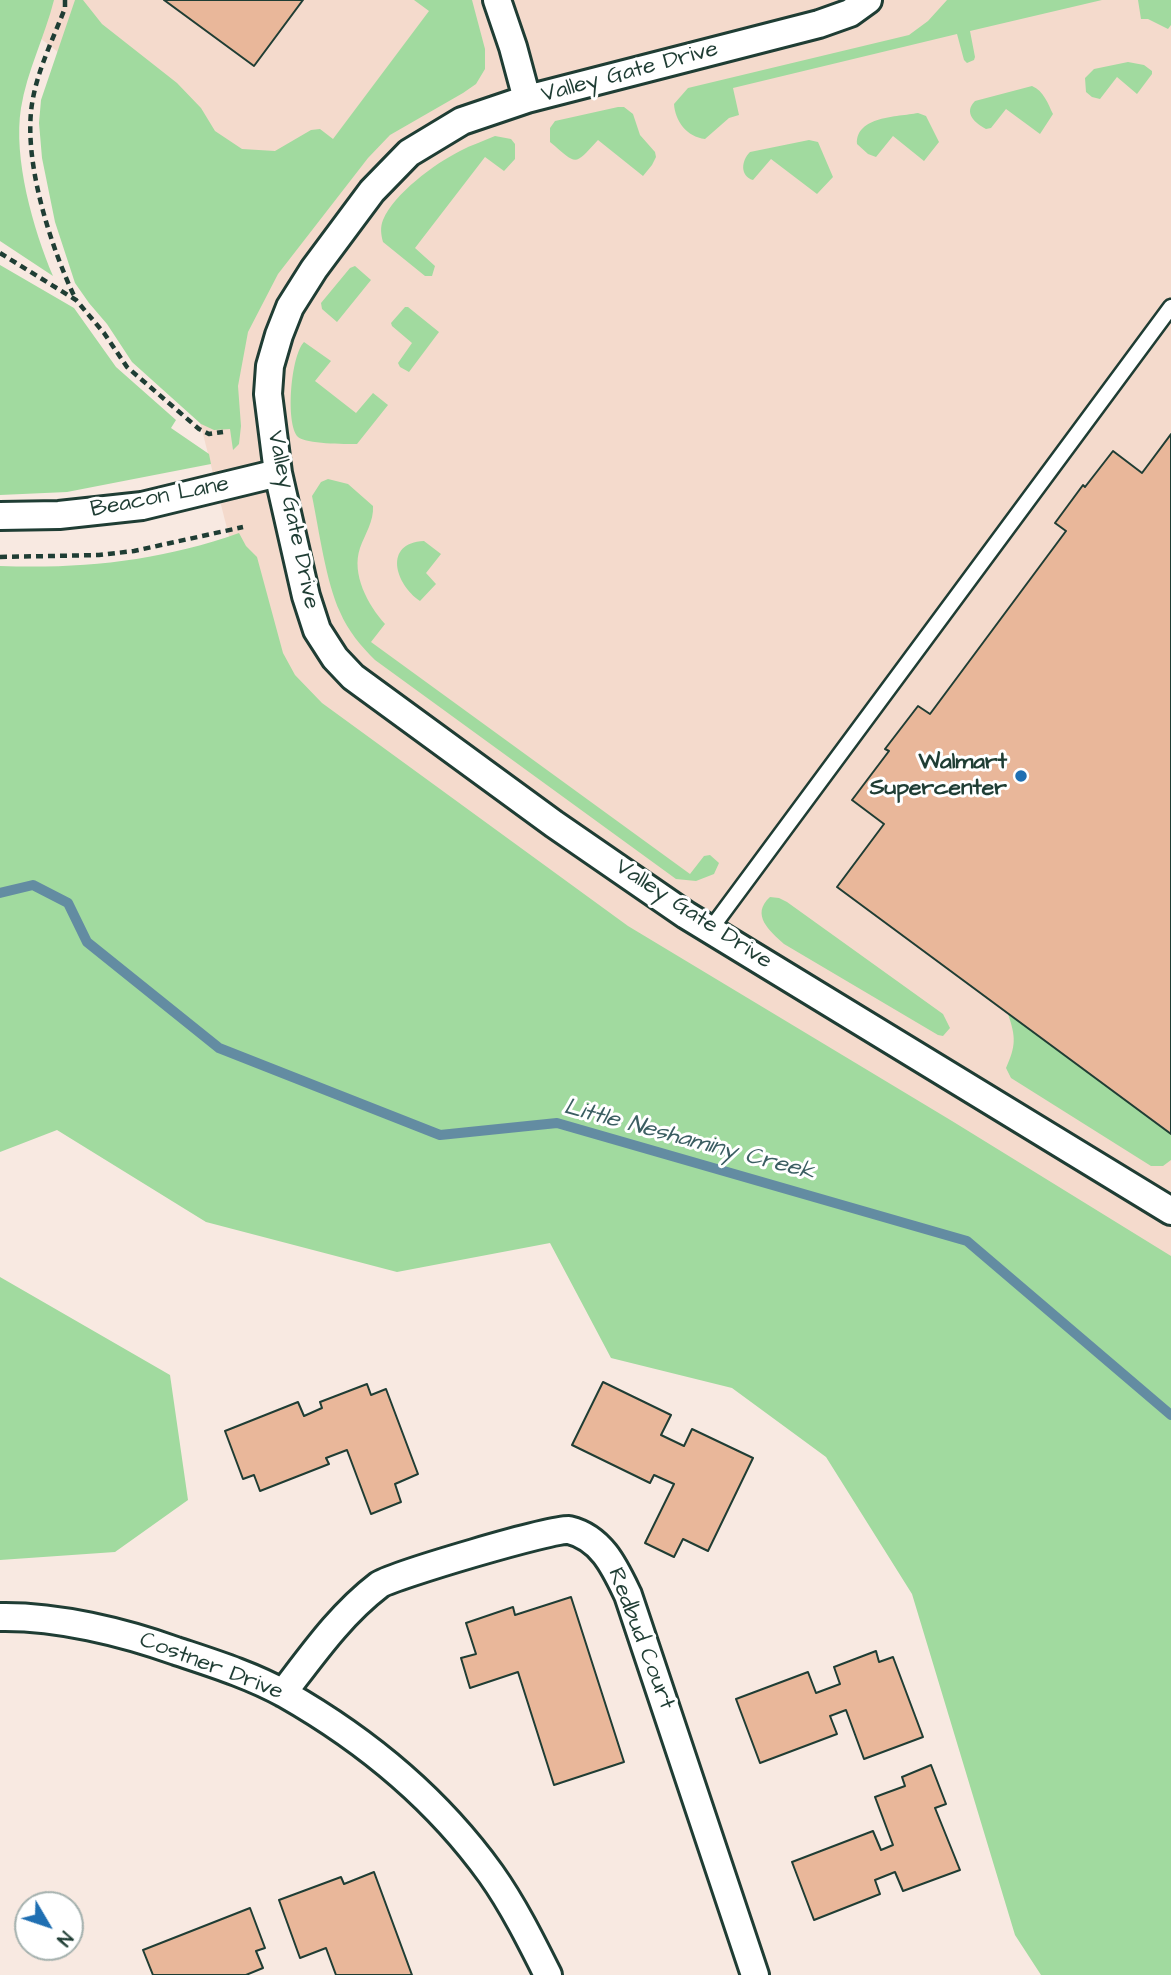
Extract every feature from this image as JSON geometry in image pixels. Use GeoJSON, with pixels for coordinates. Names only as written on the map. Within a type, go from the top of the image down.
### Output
{"type":"FeatureCollection","features":[{"type":"Feature","properties":{"kind":"street"},"geometry":{"type":"LineString","coordinates":[[497,0],[527,99]]}},
{"type":"Feature","properties":{"kind":"street","name":"Valley Gate Drive"},"geometry":{"type":"LineString","coordinates":[[866,0],[850,13],[819,24],[527,99],[462,121],[409,153],[372,191],[314,269],[290,307],[270,366],[268,394],[278,473],[306,596],[317,630],[335,658],[353,677],[554,824],[710,930],[833,1002],[1171,1211]]}},
{"type":"Feature","properties":{"kind":"street","name":"Beacon Lane"},"geometry":{"type":"LineString","coordinates":[[0,516],[59,515],[142,506],[278,473]]}},
{"type":"Feature","properties":{"kind":"street","name":"Redbud Court"},"geometry":{"type":"LineString","coordinates":[[283,1693],[348,1611],[383,1583],[526,1537],[567,1529],[590,1540],[608,1554],[628,1595],[755,1975]]}},
{"type":"Feature","properties":{"kind":"street","name":"Costner Drive"},"geometry":{"type":"LineString","coordinates":[[0,1618],[18,1617],[88,1627],[144,1640],[214,1663],[283,1693],[352,1736],[389,1765],[438,1810],[466,1842],[492,1876],[525,1929],[548,1975]]}},
{"type":"Feature","properties":{"kind":"lane"},"geometry":{"type":"LineString","coordinates":[[710,930],[1171,307]]}},
{"type":"Feature","properties":{"kind":"path"},"geometry":{"type":"LineString","coordinates":[[65,0],[65,8],[41,69],[32,105],[31,142],[49,233],[58,263],[76,300],[104,333],[127,368],[199,429],[208,434],[223,432]]}},
{"type":"Feature","properties":{"kind":"path"},"geometry":{"type":"LineString","coordinates":[[0,253],[76,300]]}},
{"type":"Feature","properties":{"kind":"path"},"geometry":{"type":"LineString","coordinates":[[0,557],[99,555],[134,551],[243,527]]}},
{"type":"Feature","properties":{"kind":"shaded area"},"geometry":{"type":"Polygon","coordinates":[[[0,0],[1171,0],[1171,1324],[288,768],[176,328],[250,201],[0,7],[0,0]]]}},
{"type":"Feature","properties":{"kind":"green space"},"geometry":{"type":"Polygon","coordinates":[[[0,0],[54,0],[27,81],[19,128],[26,193],[38,237],[53,276],[0,241],[0,0]]]}},
{"type":"Feature","properties":{"kind":"green space"},"geometry":{"type":"Polygon","coordinates":[[[75,0],[83,0],[102,24],[177,83],[201,108],[215,131],[242,149],[275,151],[311,130],[320,129],[333,139],[429,11],[414,0],[472,0],[485,49],[485,69],[476,84],[390,135],[368,158],[278,274],[248,332],[238,386],[241,426],[239,444],[233,450],[230,429],[214,430],[201,424],[132,362],[75,283],[55,222],[42,158],[39,123],[41,100],[75,0]]]}},
{"type":"Feature","properties":{"kind":"green space"},"geometry":{"type":"Polygon","coordinates":[[[947,0],[1102,0],[970,31],[975,57],[967,63],[957,34],[733,88],[739,115],[729,118],[705,139],[688,132],[677,116],[674,104],[688,88],[909,35],[928,21],[947,0]]]}},
{"type":"Feature","properties":{"kind":"green space"},"geometry":{"type":"Polygon","coordinates":[[[1138,0],[1171,0],[1171,25],[1168,29],[1148,19],[1141,19],[1138,0]]]}},
{"type":"Feature","properties":{"kind":"green space"},"geometry":{"type":"Polygon","coordinates":[[[1128,62],[1144,65],[1152,71],[1137,94],[1117,77],[1100,99],[1086,92],[1085,78],[1094,69],[1128,62]]]}},
{"type":"Feature","properties":{"kind":"green space"},"geometry":{"type":"Polygon","coordinates":[[[1032,86],[1043,94],[1053,114],[1040,134],[1006,109],[991,128],[986,129],[970,114],[975,101],[1032,86]]]}},
{"type":"Feature","properties":{"kind":"green space"},"geometry":{"type":"Polygon","coordinates":[[[624,107],[633,114],[640,135],[655,152],[652,165],[643,176],[598,140],[584,155],[575,160],[550,142],[550,128],[555,121],[624,107]]]}},
{"type":"Feature","properties":{"kind":"green space"},"geometry":{"type":"Polygon","coordinates":[[[918,113],[926,116],[939,142],[924,161],[893,136],[876,157],[857,144],[858,135],[870,123],[918,113]]]}},
{"type":"Feature","properties":{"kind":"green space"},"geometry":{"type":"Polygon","coordinates":[[[495,136],[511,139],[515,144],[515,159],[504,171],[485,157],[415,248],[435,266],[432,276],[425,276],[383,242],[381,225],[388,210],[405,190],[427,172],[460,151],[495,136]]]}},
{"type":"Feature","properties":{"kind":"green space"},"geometry":{"type":"Polygon","coordinates":[[[809,140],[818,142],[833,177],[817,194],[771,159],[753,180],[744,172],[744,164],[750,152],[809,140]]]}},
{"type":"Feature","properties":{"kind":"green space"},"geometry":{"type":"Polygon","coordinates":[[[0,265],[74,308],[116,367],[176,420],[171,428],[209,454],[211,464],[67,492],[0,495],[0,265]]]}},
{"type":"Feature","properties":{"kind":"green space"},"geometry":{"type":"Polygon","coordinates":[[[355,266],[371,280],[337,322],[322,309],[321,303],[350,268],[355,266]]]}},
{"type":"Feature","properties":{"kind":"green space"},"geometry":{"type":"Polygon","coordinates":[[[405,307],[439,332],[409,372],[398,363],[412,343],[391,323],[405,307]]]}},
{"type":"Feature","properties":{"kind":"green space"},"geometry":{"type":"Polygon","coordinates":[[[304,342],[331,361],[315,381],[356,413],[373,393],[388,405],[357,444],[309,441],[298,437],[292,418],[291,389],[299,349],[304,342]]]}},
{"type":"Feature","properties":{"kind":"green space"},"geometry":{"type":"Polygon","coordinates":[[[328,479],[348,484],[373,506],[371,522],[358,558],[359,578],[363,589],[385,624],[371,642],[690,874],[704,856],[710,855],[719,863],[714,874],[696,881],[676,879],[370,655],[343,619],[327,571],[312,496],[321,482],[328,479]]]}},
{"type":"Feature","properties":{"kind":"green space"},"geometry":{"type":"Polygon","coordinates":[[[239,533],[246,546],[257,557],[283,653],[295,675],[322,703],[628,926],[1171,1256],[1171,1975],[1041,1975],[1015,1935],[912,1594],[826,1457],[732,1388],[611,1358],[550,1243],[397,1272],[206,1222],[57,1130],[0,1152],[0,566],[61,566],[151,557],[239,533]]]}},
{"type":"Feature","properties":{"kind":"green space"},"geometry":{"type":"Polygon","coordinates":[[[424,541],[441,554],[426,573],[436,584],[420,601],[404,585],[397,565],[398,556],[403,549],[411,543],[424,541]]]}},
{"type":"Feature","properties":{"kind":"green space"},"geometry":{"type":"Polygon","coordinates":[[[770,897],[787,902],[943,1014],[950,1028],[943,1036],[938,1035],[784,944],[768,928],[762,916],[764,904],[770,897]]]}},
{"type":"Feature","properties":{"kind":"green space"},"geometry":{"type":"Polygon","coordinates":[[[1008,1014],[1171,1134],[1171,1160],[1163,1166],[1151,1166],[1011,1078],[1006,1068],[1014,1041],[1008,1014]]]}},
{"type":"Feature","properties":{"kind":"green space"},"geometry":{"type":"Polygon","coordinates":[[[0,1277],[170,1375],[188,1500],[115,1552],[0,1560],[0,1277]]]}},
{"type":"Feature","properties":{"kind":"building"},"geometry":{"type":"Polygon","coordinates":[[[164,0],[303,0],[254,66],[164,0]]]}},
{"type":"Feature","properties":{"kind":"building","name":"Walmart Supercenter"},"geometry":{"type":"Polygon","coordinates":[[[1171,434],[1171,1134],[837,887],[884,824],[852,800],[889,751],[885,749],[918,706],[930,714],[1066,531],[1055,523],[1113,451],[1142,473],[1171,434]]]}},
{"type":"Feature","properties":{"kind":"building"},"geometry":{"type":"Polygon","coordinates":[[[603,1382],[671,1415],[661,1435],[684,1446],[692,1429],[753,1458],[708,1551],[683,1539],[674,1557],[645,1543],[674,1484],[654,1475],[650,1483],[572,1445],[603,1382]]]}},
{"type":"Feature","properties":{"kind":"building"},"geometry":{"type":"Polygon","coordinates":[[[367,1384],[371,1395],[386,1389],[418,1474],[395,1484],[401,1502],[371,1514],[347,1450],[326,1458],[329,1464],[260,1491],[254,1475],[243,1479],[225,1431],[298,1402],[304,1416],[322,1408],[320,1402],[367,1384]]]}},
{"type":"Feature","properties":{"kind":"building"},"geometry":{"type":"Polygon","coordinates":[[[571,1597],[624,1762],[554,1785],[518,1672],[470,1688],[461,1658],[476,1654],[466,1623],[513,1607],[515,1615],[571,1597]]]}},
{"type":"Feature","properties":{"kind":"building"},"geometry":{"type":"Polygon","coordinates":[[[876,1651],[879,1662],[893,1657],[923,1737],[864,1759],[846,1710],[830,1716],[837,1734],[760,1763],[736,1699],[808,1672],[816,1693],[840,1684],[834,1667],[876,1651]]]}},
{"type":"Feature","properties":{"kind":"building"},"geometry":{"type":"Polygon","coordinates":[[[931,1765],[946,1804],[935,1808],[960,1870],[903,1891],[895,1872],[875,1880],[880,1894],[814,1920],[792,1862],[873,1831],[881,1850],[893,1845],[875,1797],[905,1786],[902,1777],[931,1765]]]}},
{"type":"Feature","properties":{"kind":"building"},"geometry":{"type":"Polygon","coordinates":[[[374,1872],[412,1975],[336,1975],[326,1948],[300,1958],[279,1900],[341,1877],[344,1884],[374,1872]]]}},
{"type":"Feature","properties":{"kind":"building"},"geometry":{"type":"Polygon","coordinates":[[[250,1908],[265,1948],[256,1951],[263,1968],[246,1975],[153,1975],[143,1950],[250,1908]]]}},
{"type":"Feature","properties":{"kind":"waterway","name":"Little Neshaminy Creek"},"geometry":{"type":"LineString","coordinates":[[0,893],[33,885],[68,903],[87,942],[219,1048],[440,1135],[557,1123],[967,1241],[1171,1415]]}},
{"type":"Feature","properties":{"kind":"place","name":"Walmart Supercenter"},"geometry":{"type":"Point","coordinates":[1021,776]}}]}
